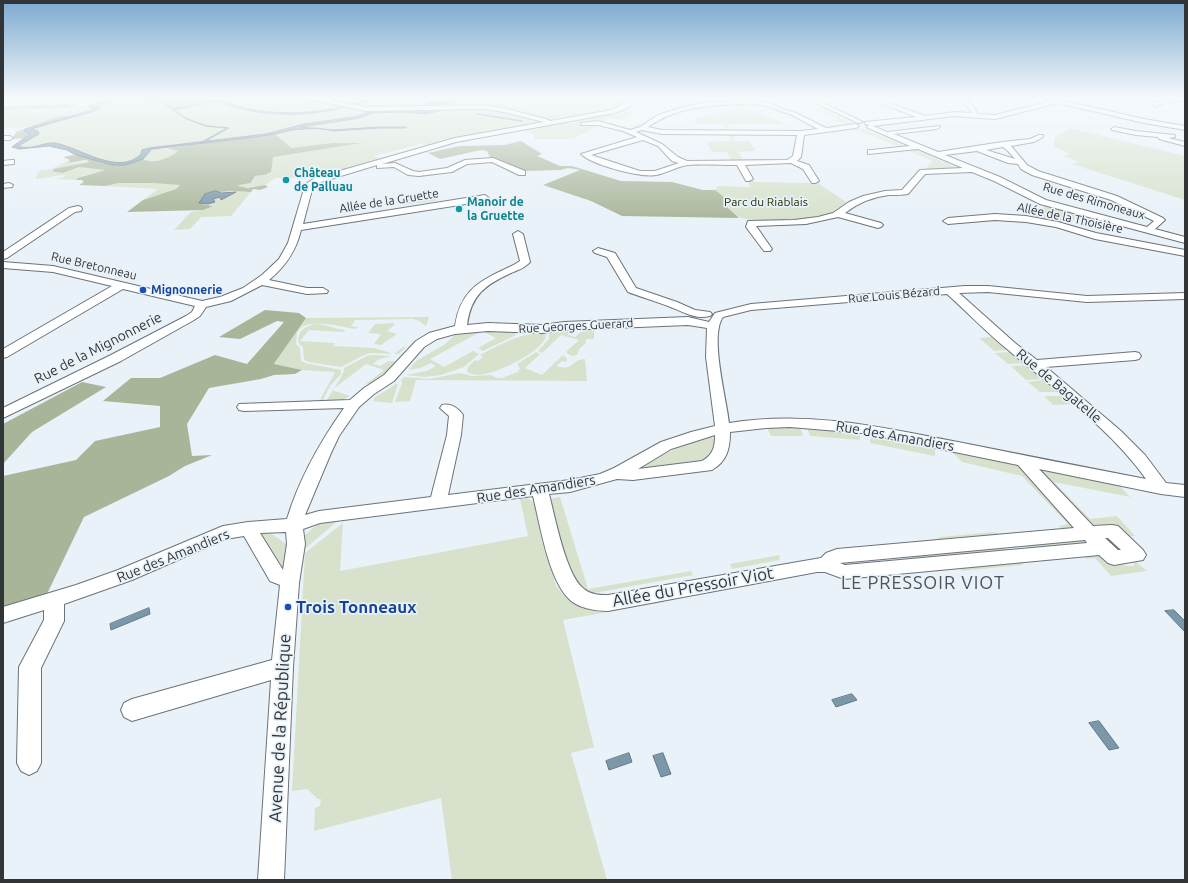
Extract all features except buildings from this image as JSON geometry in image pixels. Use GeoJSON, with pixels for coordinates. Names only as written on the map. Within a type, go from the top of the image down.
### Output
{"type":"FeatureCollection","features":[{"type":"Feature","properties":{"kind":"street"},"geometry":{"type":"LineString","coordinates":[[202,304],[226,300],[260,282],[275,271],[290,251],[310,185],[322,178],[459,139]]}},
{"type":"Feature","properties":{"kind":"street"},"geometry":{"type":"LineString","coordinates":[[638,139],[585,154],[601,161],[642,174],[659,173],[686,163]]}},
{"type":"Feature","properties":{"kind":"street"},"geometry":{"type":"LineString","coordinates":[[645,139],[660,145],[675,159],[686,163],[781,163],[792,161],[797,157],[800,139]]}},
{"type":"Feature","properties":{"kind":"street","name":"Rue des Rimoneaux"},"geometry":{"type":"LineString","coordinates":[[902,139],[1010,184],[1043,202],[1185,240]]}},
{"type":"Feature","properties":{"kind":"street"},"geometry":{"type":"LineString","coordinates":[[938,154],[978,149],[984,146],[1032,141],[1035,139]]}},
{"type":"Feature","properties":{"kind":"street"},"geometry":{"type":"LineString","coordinates":[[1164,139],[1185,144]]}},
{"type":"Feature","properties":{"kind":"street"},"geometry":{"type":"LineString","coordinates":[[1002,144],[1011,149],[1024,167],[1035,173],[1114,198],[1160,220],[1149,230]]}},
{"type":"Feature","properties":{"kind":"street"},"geometry":{"type":"LineString","coordinates":[[871,152],[919,147]]}},
{"type":"Feature","properties":{"kind":"street"},"geometry":{"type":"LineString","coordinates":[[978,149],[1011,161],[1021,162]]}},
{"type":"Feature","properties":{"kind":"street"},"geometry":{"type":"LineString","coordinates":[[354,170],[366,171],[379,166],[394,165],[411,173],[419,174],[449,170],[463,163],[493,160],[522,173]]}},
{"type":"Feature","properties":{"kind":"street"},"geometry":{"type":"LineString","coordinates":[[792,161],[806,167],[815,181]]}},
{"type":"Feature","properties":{"kind":"street"},"geometry":{"type":"LineString","coordinates":[[740,163],[749,179]]}},
{"type":"Feature","properties":{"kind":"street"},"geometry":{"type":"LineString","coordinates":[[767,249],[751,227],[751,223],[814,220],[837,214],[854,203],[871,196],[894,192],[905,192],[906,189],[923,172],[975,170]]}},
{"type":"Feature","properties":{"kind":"street","name":"Allée de la Gruette"},"geometry":{"type":"LineString","coordinates":[[297,228],[485,198]]}},
{"type":"Feature","properties":{"kind":"street"},"geometry":{"type":"LineString","coordinates":[[3,256],[72,210],[78,209]]}},
{"type":"Feature","properties":{"kind":"street"},"geometry":{"type":"LineString","coordinates":[[837,214],[878,225]]}},
{"type":"Feature","properties":{"kind":"street","name":"Allée de la Thoisière"},"geometry":{"type":"LineString","coordinates":[[948,221],[995,217],[1026,219],[1058,225],[1096,236],[1185,253]]}},
{"type":"Feature","properties":{"kind":"street"},"geometry":{"type":"LineString","coordinates":[[462,329],[465,306],[470,296],[478,288],[525,262],[518,234]]}},
{"type":"Feature","properties":{"kind":"street","name":"Rue Louis Bézard"},"geometry":{"type":"LineString","coordinates":[[598,251],[611,255],[632,290],[673,304],[693,313],[718,315],[751,307],[975,288],[1087,299],[1185,296]]}},
{"type":"Feature","properties":{"kind":"street","name":"Rue Bretonneau"},"geometry":{"type":"LineString","coordinates":[[3,265],[53,268],[202,304]]}},
{"type":"Feature","properties":{"kind":"street"},"geometry":{"type":"LineString","coordinates":[[260,282],[307,291],[323,291]]}},
{"type":"Feature","properties":{"kind":"street"},"geometry":{"type":"LineString","coordinates":[[3,354],[122,285]]}},
{"type":"Feature","properties":{"kind":"street","name":"Rue de Bagatelle"},"geometry":{"type":"LineString","coordinates":[[949,290],[1011,346],[1116,434],[1140,459],[1161,488]]}},
{"type":"Feature","properties":{"kind":"street","name":"Rue de la Mignonnerie"},"geometry":{"type":"LineString","coordinates":[[3,414],[116,358],[190,318],[196,314],[202,304]]}},
{"type":"Feature","properties":{"kind":"street"},"geometry":{"type":"LineString","coordinates":[[614,474],[633,474],[711,464],[717,459],[723,440],[724,428],[715,375],[713,326],[718,315]]}},
{"type":"Feature","properties":{"kind":"street","name":"Rue Georges Guerard"},"geometry":{"type":"LineString","coordinates":[[294,525],[299,508],[332,436],[354,404],[369,391],[389,378],[420,344],[442,333],[462,329],[488,327],[542,329],[564,326],[688,322],[713,326]]}},
{"type":"Feature","properties":{"kind":"street"},"geometry":{"type":"LineString","coordinates":[[1034,364],[1135,356]]}},
{"type":"Feature","properties":{"kind":"street"},"geometry":{"type":"LineString","coordinates":[[244,407],[354,404]]}},
{"type":"Feature","properties":{"kind":"street"},"geometry":{"type":"LineString","coordinates":[[438,503],[454,435],[456,415],[447,408]]}},
{"type":"Feature","properties":{"kind":"street","name":"Rue des Amandiers"},"geometry":{"type":"LineString","coordinates":[[3,615],[54,600],[125,575],[223,533],[248,528],[294,525],[319,517],[540,491],[594,481],[614,474],[672,443],[724,428],[765,422],[842,425],[1161,488],[1185,491]]}},
{"type":"Feature","properties":{"kind":"street"},"geometry":{"type":"LineString","coordinates":[[1024,461],[1032,472],[1103,548]]}},
{"type":"Feature","properties":{"kind":"street","name":"Allée du Pressoir Viot"},"geometry":{"type":"LineString","coordinates":[[540,491],[564,578],[573,592],[583,599],[597,603],[608,603],[826,565],[832,558],[837,556],[896,550],[1112,531],[1137,555],[1114,558],[1103,548]]}},
{"type":"Feature","properties":{"kind":"street","name":"Avenue de la République"},"geometry":{"type":"LineString","coordinates":[[271,880],[282,667],[291,576],[296,544],[294,525]]}},
{"type":"Feature","properties":{"kind":"street"},"geometry":{"type":"LineString","coordinates":[[248,528],[277,576],[281,578],[291,576]]}},
{"type":"Feature","properties":{"kind":"street"},"geometry":{"type":"LineString","coordinates":[[1010,540],[1022,556]]}},
{"type":"Feature","properties":{"kind":"street"},"geometry":{"type":"LineString","coordinates":[[826,565],[844,572],[1103,548]]}},
{"type":"Feature","properties":{"kind":"street"},"geometry":{"type":"LineString","coordinates":[[896,550],[905,566]]}},
{"type":"Feature","properties":{"kind":"street"},"geometry":{"type":"LineString","coordinates":[[29,763],[30,667],[54,621],[54,600]]}},
{"type":"Feature","properties":{"kind":"street"},"geometry":{"type":"LineString","coordinates":[[132,710],[282,667]]}},
{"type":"Feature","properties":{"kind":"green space"},"geometry":{"type":"Polygon","coordinates":[[[30,139],[222,139],[149,148],[142,150],[141,154],[132,160],[122,162],[98,158],[64,145],[54,143],[45,143],[28,147],[18,146],[30,139]]]}},
{"type":"Feature","properties":{"kind":"green space"},"geometry":{"type":"Polygon","coordinates":[[[235,139],[281,139],[291,148],[334,143],[361,143],[273,157],[271,172],[264,175],[255,176],[251,183],[238,186],[247,188],[265,185],[268,187],[260,190],[253,189],[251,192],[232,191],[207,193],[201,204],[213,206],[203,210],[127,212],[143,200],[176,189],[180,185],[118,183],[105,186],[79,185],[84,182],[82,181],[83,180],[76,180],[78,178],[105,170],[79,167],[63,173],[53,172],[54,169],[90,162],[86,160],[68,163],[70,160],[63,157],[74,155],[95,159],[102,163],[125,165],[143,159],[147,161],[161,160],[178,151],[167,148],[235,139]]]}},
{"type":"Feature","properties":{"kind":"green space"},"geometry":{"type":"Polygon","coordinates":[[[273,139],[466,139],[429,147],[421,144],[374,156],[382,159],[315,178],[275,178],[265,185],[242,188],[238,185],[252,183],[255,176],[264,175],[273,139]]]}},
{"type":"Feature","properties":{"kind":"green space"},"geometry":{"type":"Polygon","coordinates":[[[730,139],[733,139],[733,141],[749,141],[756,151],[738,152],[744,161],[732,161],[727,152],[712,152],[706,142],[729,141],[730,139]]]}},
{"type":"Feature","properties":{"kind":"green space"},"geometry":{"type":"Polygon","coordinates":[[[880,139],[889,139],[906,146],[900,147],[880,139]]]}},
{"type":"Feature","properties":{"kind":"green space"},"geometry":{"type":"Polygon","coordinates":[[[1054,139],[1116,139],[1185,156],[1185,200],[1072,164],[1079,162],[1064,156],[1070,154],[1054,146],[1054,139]]]}},
{"type":"Feature","properties":{"kind":"green space"},"geometry":{"type":"Polygon","coordinates":[[[521,141],[542,154],[537,156],[560,166],[572,166],[621,181],[672,182],[703,190],[715,190],[724,197],[728,208],[739,218],[622,216],[591,201],[543,185],[580,170],[568,168],[560,170],[524,171],[491,160],[487,151],[481,150],[440,159],[428,153],[460,146],[505,145],[521,141]]]}},
{"type":"Feature","properties":{"kind":"green space"},"geometry":{"type":"Polygon","coordinates":[[[912,148],[960,169],[925,170],[932,161],[905,149],[912,148]]]}},
{"type":"Feature","properties":{"kind":"green space"},"geometry":{"type":"Polygon","coordinates":[[[152,149],[173,149],[178,151],[161,160],[147,161],[143,159],[152,149]]]}},
{"type":"Feature","properties":{"kind":"green space"},"geometry":{"type":"Polygon","coordinates":[[[70,160],[70,163],[90,161],[88,163],[55,169],[54,173],[63,173],[79,167],[105,170],[86,175],[76,180],[54,179],[64,177],[65,175],[35,179],[41,170],[51,169],[70,160]]]}},
{"type":"Feature","properties":{"kind":"green space","name":"Parc du Riablais"},"geometry":{"type":"Polygon","coordinates":[[[746,178],[751,178],[754,182],[813,183],[816,179],[818,183],[846,202],[825,216],[807,220],[767,221],[744,218],[733,213],[726,202],[715,190],[718,186],[751,187],[746,178]]]}},
{"type":"Feature","properties":{"kind":"green space"},"geometry":{"type":"Polygon","coordinates":[[[115,183],[181,185],[176,189],[143,200],[158,189],[105,186],[115,183]]]}},
{"type":"Feature","properties":{"kind":"green space"},"geometry":{"type":"Polygon","coordinates":[[[235,191],[251,192],[231,216],[201,217],[190,229],[174,230],[191,212],[203,210],[213,205],[208,204],[213,203],[213,198],[220,197],[221,200],[235,191]]]}},
{"type":"Feature","properties":{"kind":"green space"},"geometry":{"type":"Polygon","coordinates":[[[433,195],[436,201],[401,205],[399,200],[433,195]]]}},
{"type":"Feature","properties":{"kind":"green space"},"geometry":{"type":"Polygon","coordinates":[[[1047,205],[1078,214],[1069,226],[1033,218],[1047,205]]]}},
{"type":"Feature","properties":{"kind":"green space"},"geometry":{"type":"Polygon","coordinates":[[[265,310],[299,313],[306,318],[274,364],[302,370],[295,374],[274,375],[261,379],[209,388],[187,424],[192,456],[212,455],[185,466],[169,476],[84,517],[46,596],[3,608],[3,476],[76,460],[95,441],[160,427],[160,406],[103,401],[131,378],[160,378],[215,355],[247,364],[284,322],[277,321],[240,339],[219,337],[265,310]]]}},
{"type":"Feature","properties":{"kind":"green space"},"geometry":{"type":"Polygon","coordinates":[[[429,317],[426,326],[413,319],[355,320],[351,326],[358,327],[356,329],[324,324],[310,324],[303,326],[297,332],[296,344],[300,348],[301,361],[341,370],[341,374],[330,386],[322,402],[319,402],[335,372],[303,370],[274,365],[306,318],[429,317]]]}},
{"type":"Feature","properties":{"kind":"green space"},"geometry":{"type":"Polygon","coordinates":[[[394,323],[394,325],[387,331],[397,334],[381,345],[374,344],[381,334],[368,333],[375,324],[394,323]]]}},
{"type":"Feature","properties":{"kind":"green space"},"geometry":{"type":"Polygon","coordinates":[[[315,324],[345,330],[344,332],[309,330],[300,341],[335,343],[333,346],[374,348],[393,354],[371,353],[341,367],[309,362],[304,360],[303,347],[299,344],[298,340],[300,333],[304,328],[315,324]]]}},
{"type":"Feature","properties":{"kind":"green space"},"geometry":{"type":"Polygon","coordinates":[[[576,328],[568,335],[575,337],[585,328],[594,330],[594,339],[586,339],[586,343],[580,348],[577,355],[571,356],[566,352],[579,340],[561,335],[542,353],[538,351],[549,339],[549,331],[576,328]]]}},
{"type":"Feature","properties":{"kind":"green space"},"geometry":{"type":"Polygon","coordinates":[[[481,330],[515,333],[516,335],[483,351],[478,348],[496,338],[482,331],[430,359],[444,367],[473,351],[479,354],[464,367],[441,375],[425,377],[406,375],[427,371],[436,366],[431,363],[420,368],[409,370],[416,361],[444,345],[457,333],[481,330]]]}},
{"type":"Feature","properties":{"kind":"green space"},"geometry":{"type":"Polygon","coordinates":[[[543,332],[546,335],[543,342],[528,355],[518,361],[486,374],[478,375],[467,372],[468,367],[475,360],[478,361],[483,357],[480,355],[518,337],[543,332]]]}},
{"type":"Feature","properties":{"kind":"green space"},"geometry":{"type":"Polygon","coordinates":[[[993,337],[1008,350],[994,351],[979,338],[993,337]]]}},
{"type":"Feature","properties":{"kind":"green space"},"geometry":{"type":"Polygon","coordinates":[[[403,347],[406,347],[399,354],[394,354],[403,347]]]}},
{"type":"Feature","properties":{"kind":"green space"},"geometry":{"type":"Polygon","coordinates":[[[536,352],[540,354],[525,368],[542,375],[562,356],[566,357],[566,362],[562,361],[556,366],[566,368],[577,361],[585,359],[587,381],[416,380],[410,401],[395,402],[402,383],[401,380],[404,377],[429,379],[460,373],[472,376],[491,375],[497,378],[502,378],[518,372],[520,368],[517,364],[536,352]]]}},
{"type":"Feature","properties":{"kind":"green space"},"geometry":{"type":"Polygon","coordinates":[[[1010,352],[1024,363],[1008,364],[995,353],[1010,352]]]}},
{"type":"Feature","properties":{"kind":"green space"},"geometry":{"type":"Polygon","coordinates":[[[367,356],[392,356],[379,359],[373,364],[380,366],[389,361],[395,361],[383,376],[375,382],[366,384],[384,370],[366,364],[334,388],[344,371],[344,368],[367,356]]]}},
{"type":"Feature","properties":{"kind":"green space"},"geometry":{"type":"Polygon","coordinates":[[[1027,365],[1043,379],[1026,380],[1011,366],[1027,365]]]}},
{"type":"Feature","properties":{"kind":"green space"},"geometry":{"type":"Polygon","coordinates":[[[1045,380],[1058,392],[1040,392],[1028,382],[1045,380]]]}},
{"type":"Feature","properties":{"kind":"green space"},"geometry":{"type":"Polygon","coordinates":[[[82,382],[106,387],[32,432],[3,464],[3,424],[82,382]]]}},
{"type":"Feature","properties":{"kind":"green space"},"geometry":{"type":"Polygon","coordinates":[[[398,384],[392,403],[373,401],[374,398],[398,384]]]}},
{"type":"Feature","properties":{"kind":"green space"},"geometry":{"type":"Polygon","coordinates":[[[333,390],[350,396],[339,402],[327,400],[333,390]]]}},
{"type":"Feature","properties":{"kind":"green space"},"geometry":{"type":"Polygon","coordinates":[[[1044,396],[1063,396],[1073,404],[1053,405],[1044,396]]]}},
{"type":"Feature","properties":{"kind":"green space"},"geometry":{"type":"Polygon","coordinates":[[[767,427],[800,427],[803,436],[771,436],[767,427]]]}},
{"type":"Feature","properties":{"kind":"green space"},"geometry":{"type":"Polygon","coordinates":[[[807,428],[860,432],[860,440],[810,436],[807,428]]]}},
{"type":"Feature","properties":{"kind":"green space"},"geometry":{"type":"Polygon","coordinates":[[[871,435],[876,438],[931,449],[935,448],[935,456],[870,443],[871,435]]]}},
{"type":"Feature","properties":{"kind":"green space"},"geometry":{"type":"Polygon","coordinates":[[[711,436],[715,440],[710,455],[702,461],[643,468],[643,466],[651,461],[684,445],[711,436]]]}},
{"type":"Feature","properties":{"kind":"green space"},"geometry":{"type":"Polygon","coordinates":[[[951,451],[1022,465],[1082,529],[1063,531],[1059,526],[1068,524],[1022,476],[962,462],[951,451]]]}},
{"type":"Feature","properties":{"kind":"green space"},"geometry":{"type":"Polygon","coordinates":[[[1038,469],[1119,485],[1130,497],[1054,482],[1090,519],[1117,516],[1135,536],[1124,535],[1112,528],[1102,525],[1095,525],[1093,529],[1038,469]]]}},
{"type":"Feature","properties":{"kind":"green space"},"geometry":{"type":"Polygon","coordinates":[[[560,497],[588,589],[691,571],[693,575],[583,595],[573,587],[548,499],[560,497]]]}},
{"type":"Feature","properties":{"kind":"green space"},"geometry":{"type":"Polygon","coordinates":[[[526,498],[533,501],[535,506],[556,586],[568,601],[571,599],[663,599],[664,602],[563,620],[594,747],[571,753],[607,880],[452,880],[441,798],[314,831],[315,808],[320,806],[321,799],[318,799],[307,789],[292,791],[305,553],[343,523],[340,571],[528,536],[520,499],[526,498]]]}},
{"type":"Feature","properties":{"kind":"green space"},"geometry":{"type":"Polygon","coordinates":[[[339,520],[302,551],[305,535],[319,523],[339,520]]]}},
{"type":"Feature","properties":{"kind":"green space"},"geometry":{"type":"Polygon","coordinates":[[[263,530],[269,532],[289,546],[286,570],[282,572],[260,534],[263,530]]]}},
{"type":"Feature","properties":{"kind":"green space"},"geometry":{"type":"Polygon","coordinates":[[[994,532],[998,533],[1002,537],[936,544],[933,540],[940,537],[994,532]]]}},
{"type":"Feature","properties":{"kind":"green space"},"geometry":{"type":"Polygon","coordinates":[[[1086,537],[1095,543],[1028,549],[1025,545],[1086,537]]]}},
{"type":"Feature","properties":{"kind":"green space"},"geometry":{"type":"Polygon","coordinates":[[[1003,547],[1007,550],[914,560],[910,557],[910,554],[1003,547]]]}},
{"type":"Feature","properties":{"kind":"green space"},"geometry":{"type":"Polygon","coordinates":[[[1097,550],[1114,561],[1124,565],[1134,566],[1134,562],[1136,562],[1147,571],[1111,576],[1095,558],[1087,559],[1083,556],[1097,550]]]}},
{"type":"Feature","properties":{"kind":"green space"},"geometry":{"type":"Polygon","coordinates":[[[780,555],[779,560],[732,569],[730,564],[780,555]]]}},
{"type":"Feature","properties":{"kind":"green space"},"geometry":{"type":"Polygon","coordinates":[[[1020,560],[1023,565],[962,571],[957,565],[1020,560]]]}},
{"type":"Feature","properties":{"kind":"water"},"geometry":{"type":"Polygon","coordinates":[[[23,139],[30,139],[18,146],[27,148],[55,143],[99,159],[122,163],[132,160],[141,154],[142,150],[149,148],[222,139],[237,139],[152,149],[143,159],[125,165],[112,165],[76,155],[67,150],[49,146],[19,149],[12,147],[23,139]]]}},
{"type":"Feature","properties":{"kind":"water"},"geometry":{"type":"Polygon","coordinates":[[[216,191],[221,193],[236,192],[221,200],[220,197],[213,199],[215,202],[208,204],[199,203],[205,194],[216,191]]]}},
{"type":"Feature","properties":{"kind":"water"},"geometry":{"type":"Polygon","coordinates":[[[149,608],[150,614],[111,630],[110,624],[149,608]]]}},
{"type":"Feature","properties":{"kind":"water"},"geometry":{"type":"Polygon","coordinates":[[[1174,610],[1185,621],[1185,632],[1165,611],[1174,610]]]}},
{"type":"Feature","properties":{"kind":"water"},"geometry":{"type":"Polygon","coordinates":[[[852,694],[857,700],[836,707],[832,700],[852,694]]]}},
{"type":"Feature","properties":{"kind":"water"},"geometry":{"type":"Polygon","coordinates":[[[1099,721],[1119,748],[1109,750],[1089,723],[1099,721]]]}},
{"type":"Feature","properties":{"kind":"water"},"geometry":{"type":"Polygon","coordinates":[[[629,753],[632,762],[609,770],[606,761],[629,753]]]}},
{"type":"Feature","properties":{"kind":"water"},"geometry":{"type":"Polygon","coordinates":[[[663,753],[671,774],[661,777],[653,756],[663,753]]]}},
{"type":"Feature","properties":{"kind":"waterway"},"geometry":{"type":"LineString","coordinates":[[201,143],[208,139]]}},
{"type":"Feature","properties":{"kind":"place","name":"Château de Palluau"},"geometry":{"type":"Point","coordinates":[286,180]}},
{"type":"Feature","properties":{"kind":"place","name":"Manoir de la Gruette"},"geometry":{"type":"Point","coordinates":[459,209]}},
{"type":"Feature","properties":{"kind":"place","name":"Mignonnerie"},"geometry":{"type":"Point","coordinates":[143,290]}},
{"type":"Feature","properties":{"kind":"place","name":"Trois Tonneaux"},"geometry":{"type":"Point","coordinates":[288,607]}},
{"type":"Feature","properties":{"kind":"district","name":"LE PRESSOIR VIOT"},"geometry":{"type":"Point","coordinates":[923,583]}}]}
